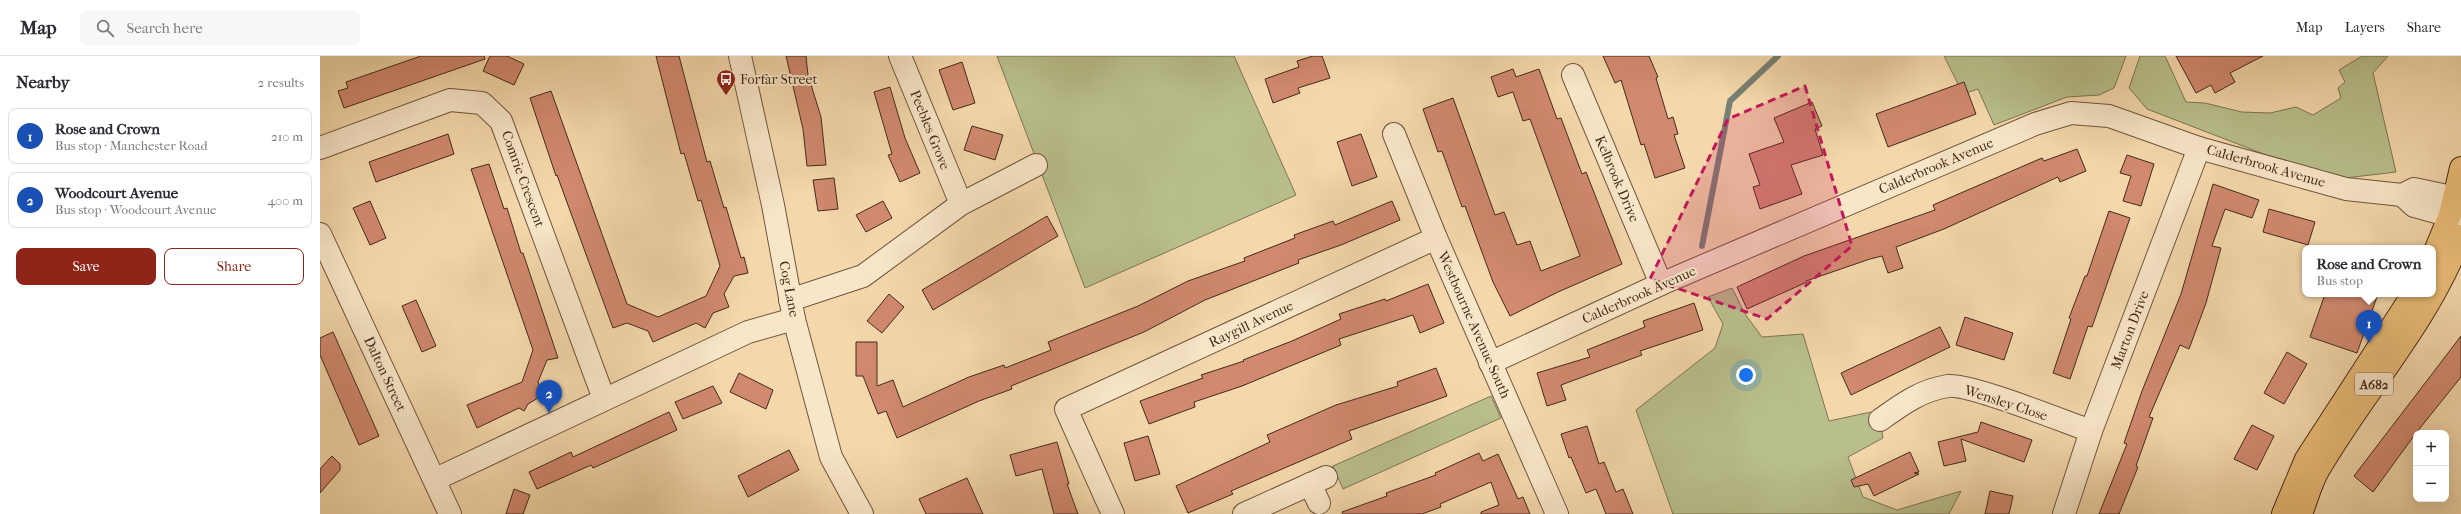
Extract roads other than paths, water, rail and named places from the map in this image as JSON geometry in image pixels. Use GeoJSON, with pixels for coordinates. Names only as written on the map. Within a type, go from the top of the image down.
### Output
{"type":"FeatureCollection","features":[{"type":"Feature","properties":{"kind":"main road","name":"A682"},"geometry":{"type":"LineString","coordinates":[[2436,280],[2446,256],[2457,208],[2461,168]]}},
{"type":"Feature","properties":{"kind":"main road","name":"A682"},"geometry":{"type":"LineString","coordinates":[[2446,256],[2461,236]]}},
{"type":"Feature","properties":{"kind":"main road","name":"A682"},"geometry":{"type":"LineString","coordinates":[[2288,514],[2306,458],[2411,297]]}},
{"type":"Feature","properties":{"kind":"main road","name":"A682"},"geometry":{"type":"LineString","coordinates":[[2288,514],[2420,319],[2429,297]]}},
{"type":"Feature","properties":{"kind":"street","name":"Cog Lane"},"geometry":{"type":"LineString","coordinates":[[740,56],[773,205],[792,309],[831,457],[862,514]]}},
{"type":"Feature","properties":{"kind":"street","name":"Peebles Grove"},"geometry":{"type":"LineString","coordinates":[[900,56],[961,204]]}},
{"type":"Feature","properties":{"kind":"street","name":"Kelbrook Drive"},"geometry":{"type":"LineString","coordinates":[[1573,75],[1661,284]]}},
{"type":"Feature","properties":{"kind":"street","name":"Comrie Crescent"},"geometry":{"type":"LineString","coordinates":[[320,148],[450,100],[482,102],[501,121],[604,399]]}},
{"type":"Feature","properties":{"kind":"street","name":"Calderbrook Avenue"},"geometry":{"type":"LineString","coordinates":[[1490,363],[1661,284],[2035,124],[2071,113],[2109,116],[2199,148],[2346,189],[2402,196],[2414,206],[2457,208]]}},
{"type":"Feature","properties":{"kind":"street","name":"Westbourne Avenue South"},"geometry":{"type":"LineString","coordinates":[[1394,134],[1436,238],[1557,514]]}},
{"type":"Feature","properties":{"kind":"street","name":"Marton Drive"},"geometry":{"type":"LineString","coordinates":[[2064,514],[2091,431],[2199,148]]}},
{"type":"Feature","properties":{"kind":"street"},"geometry":{"type":"LineString","coordinates":[[436,479],[864,276],[961,204],[1036,165]]}},
{"type":"Feature","properties":{"kind":"street","name":"Dalton Street"},"geometry":{"type":"LineString","coordinates":[[320,234],[436,479],[450,514]]}},
{"type":"Feature","properties":{"kind":"street","name":"Raygill Avenue"},"geometry":{"type":"LineString","coordinates":[[1113,514],[1066,409],[1436,238]]}},
{"type":"Feature","properties":{"kind":"street","name":"Wensley Close"},"geometry":{"type":"LineString","coordinates":[[1880,420],[1912,397],[1949,386],[1976,391],[2091,431]]}},
{"type":"Feature","properties":{"kind":"street"},"geometry":{"type":"LineString","coordinates":[[1244,514],[1318,481],[1319,503]]}},
{"type":"Feature","properties":{"kind":"waterway"},"geometry":{"type":"LineString","coordinates":[[1702,246],[1730,101],[1778,56]]}},
{"type":"Feature","properties":{"kind":"place","name":"Forfar Street"},"geometry":{"type":"Point","coordinates":[726,96]}},
{"type":"Feature","properties":{"kind":"place","name":"Rose and Crown"},"geometry":{"type":"Point","coordinates":[2369,343]}},
{"type":"Feature","properties":{"kind":"place","name":"Woodcourt Avenue"},"geometry":{"type":"Point","coordinates":[549,413]}}]}
